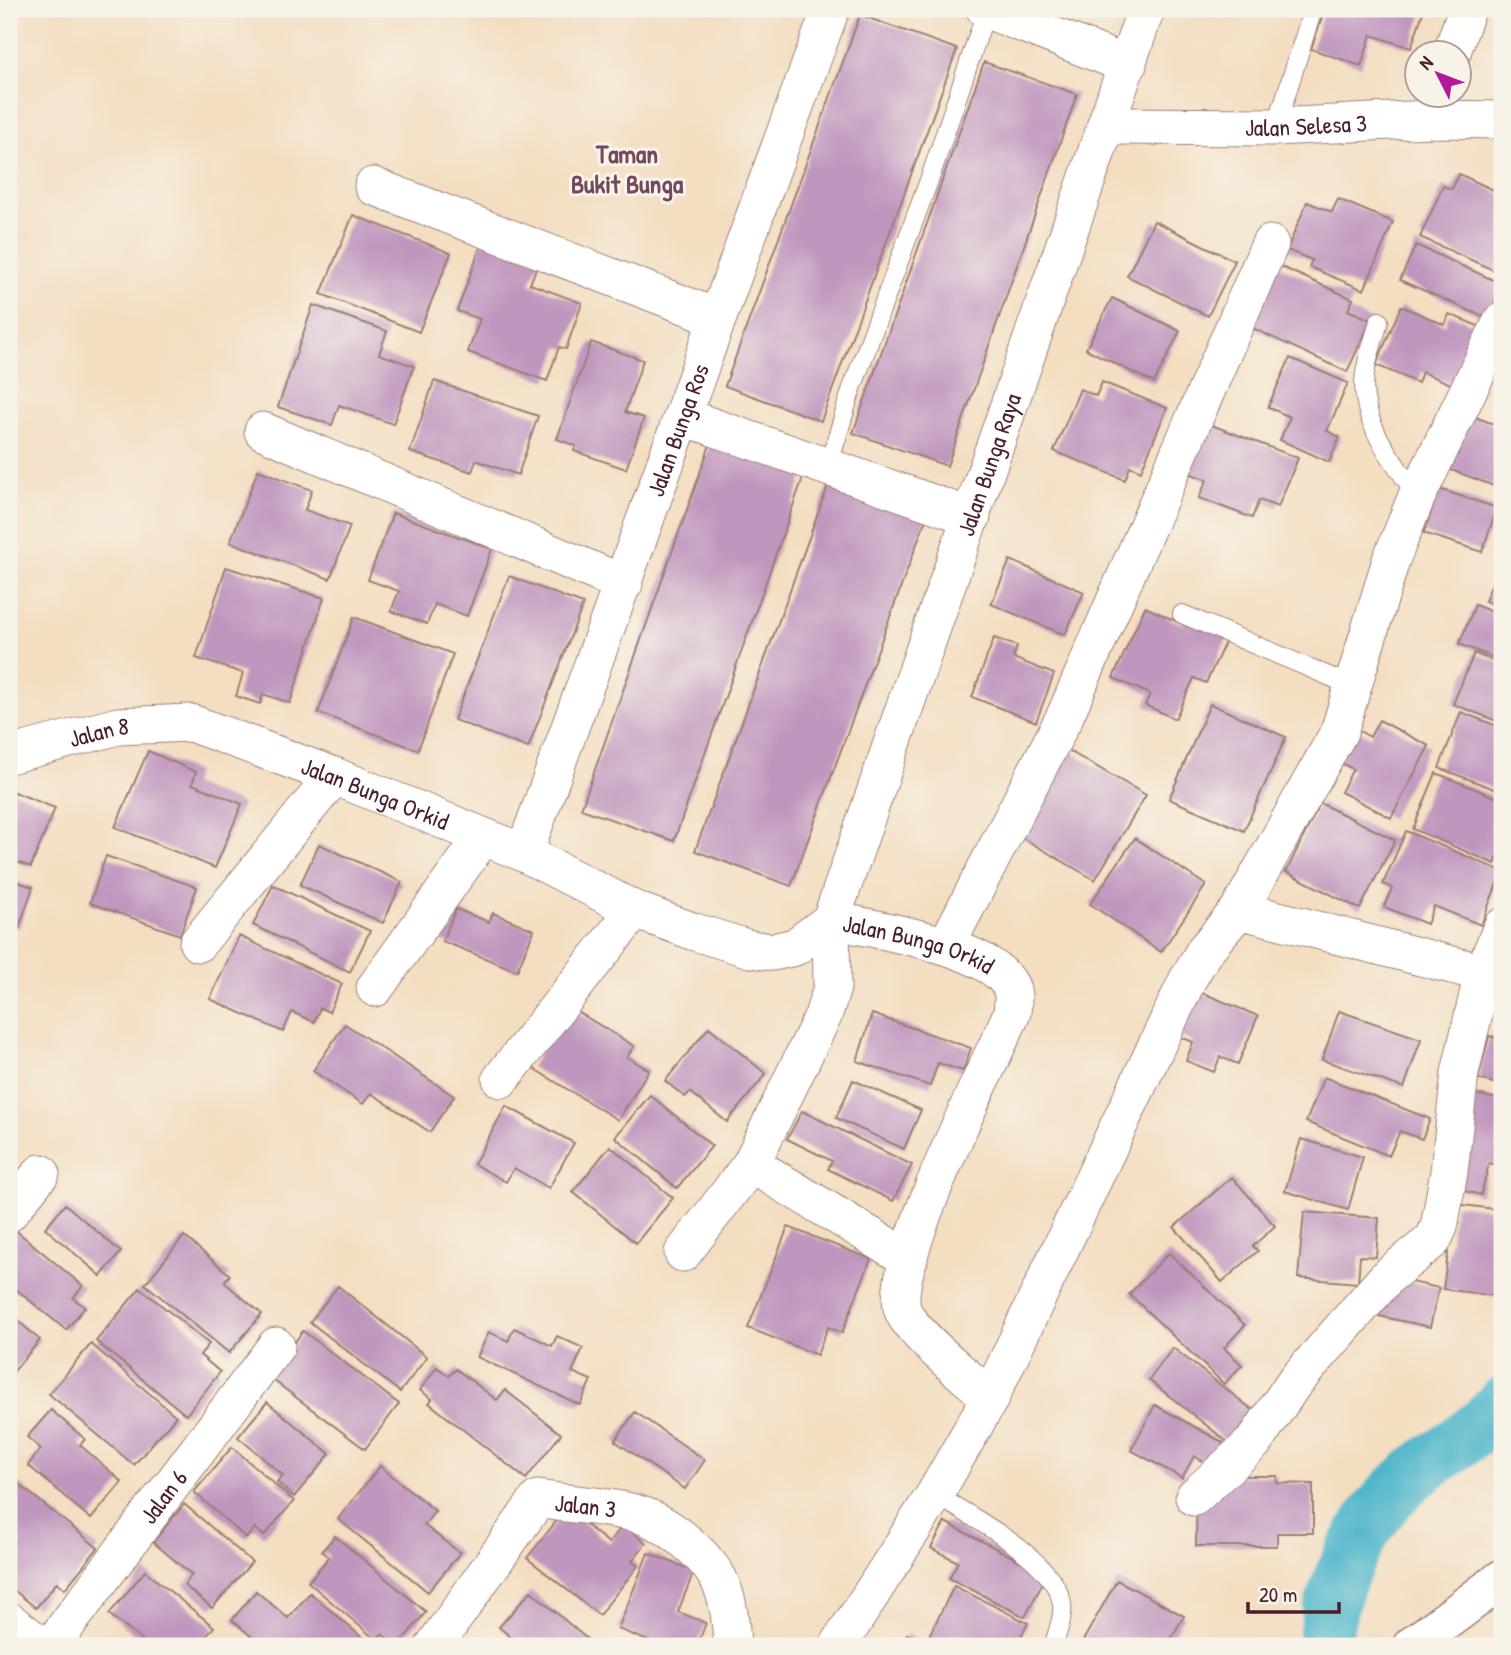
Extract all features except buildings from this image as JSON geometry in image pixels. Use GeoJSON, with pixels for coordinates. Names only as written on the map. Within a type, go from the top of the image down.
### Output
{"type":"FeatureCollection","features":[{"type":"Feature","properties":{"kind":"main road"},"geometry":{"type":"LineString","coordinates":[[1412,1646],[1502,1579]]}},
{"type":"Feature","properties":{"kind":"street","name":"Jalan Bunga Ros"},"geometry":{"type":"LineString","coordinates":[[524,853],[684,417],[716,317],[831,9]]}},
{"type":"Feature","properties":{"kind":"street"},"geometry":{"type":"LineString","coordinates":[[986,9],[1128,65]]}},
{"type":"Feature","properties":{"kind":"street","name":"Jalan Bunga Raya"},"geometry":{"type":"LineString","coordinates":[[831,920],[1108,126],[1146,9]]}},
{"type":"Feature","properties":{"kind":"street"},"geometry":{"type":"LineString","coordinates":[[1457,38],[1467,9]]}},
{"type":"Feature","properties":{"kind":"street","name":"Jalan Selesa 3"},"geometry":{"type":"LineString","coordinates":[[1108,126],[1276,128],[1426,108]]}},
{"type":"Feature","properties":{"kind":"street","name":"Jalan Selesa 3"},"geometry":{"type":"LineString","coordinates":[[1439,108],[1502,120]]}},
{"type":"Feature","properties":{"kind":"street"},"geometry":{"type":"LineString","coordinates":[[373,186],[716,317]]}},
{"type":"Feature","properties":{"kind":"street"},"geometry":{"type":"LineString","coordinates":[[946,946],[1065,716],[1270,244]]}},
{"type":"Feature","properties":{"kind":"street"},"geometry":{"type":"LineString","coordinates":[[838,1646],[935,1494],[990,1398],[1188,979],[1205,950],[1239,910],[1339,732],[1391,560],[1417,496],[1502,321]]}},
{"type":"Feature","properties":{"kind":"street"},"geometry":{"type":"LineString","coordinates":[[684,417],[972,517]]}},
{"type":"Feature","properties":{"kind":"street"},"geometry":{"type":"LineString","coordinates":[[262,431],[624,584]]}},
{"type":"Feature","properties":{"kind":"street","name":"Jalan Bunga Orkid"},"geometry":{"type":"LineString","coordinates":[[191,723],[334,776],[524,853],[635,910],[750,949],[773,952],[795,947],[831,920],[946,946],[989,965],[1000,973],[1013,993],[1012,1013],[924,1211],[901,1293],[903,1310],[913,1326],[990,1398]]}},
{"type":"Feature","properties":{"kind":"street","name":"Jalan 8"},"geometry":{"type":"LineString","coordinates":[[9,755],[118,726],[191,723]]}},
{"type":"Feature","properties":{"kind":"street"},"geometry":{"type":"LineString","coordinates":[[198,943],[334,776]]}},
{"type":"Feature","properties":{"kind":"street"},"geometry":{"type":"LineString","coordinates":[[375,988],[484,837]]}},
{"type":"Feature","properties":{"kind":"street"},"geometry":{"type":"LineString","coordinates":[[501,1079],[635,910]]}},
{"type":"Feature","properties":{"kind":"street"},"geometry":{"type":"LineString","coordinates":[[1239,910],[1483,973]]}},
{"type":"Feature","properties":{"kind":"street"},"geometry":{"type":"LineString","coordinates":[[683,1254],[751,1164],[823,1016],[832,988],[831,920]]}},
{"type":"Feature","properties":{"kind":"street"},"geometry":{"type":"LineString","coordinates":[[1194,1497],[1255,1442],[1293,1384],[1388,1276],[1433,1240],[1439,1227],[1449,1172],[1460,1073],[1483,973],[1502,927]]}},
{"type":"Feature","properties":{"kind":"street"},"geometry":{"type":"LineString","coordinates":[[751,1164],[909,1259]]}},
{"type":"Feature","properties":{"kind":"street"},"geometry":{"type":"LineString","coordinates":[[9,1213],[41,1173]]}},
{"type":"Feature","properties":{"kind":"street","name":"Jalan 6"},"geometry":{"type":"LineString","coordinates":[[51,1646],[276,1346]]}},
{"type":"Feature","properties":{"kind":"street","name":"Jalan 3"},"geometry":{"type":"LineString","coordinates":[[434,1646],[538,1499],[637,1513],[665,1527],[690,1546],[718,1578],[730,1616],[732,1646]]}},
{"type":"Feature","properties":{"kind":"street"},"geometry":{"type":"LineString","coordinates":[[9,1621],[42,1646]]}},
{"type":"Feature","properties":{"kind":"lane"},"geometry":{"type":"LineString","coordinates":[[828,467],[851,391],[931,175],[986,9]]}},
{"type":"Feature","properties":{"kind":"lane"},"geometry":{"type":"LineString","coordinates":[[1276,128],[1313,9]]}},
{"type":"Feature","properties":{"kind":"lane"},"geometry":{"type":"LineString","coordinates":[[1379,321],[1363,383],[1366,410],[1374,430],[1417,496]]}},
{"type":"Feature","properties":{"kind":"lane"},"geometry":{"type":"LineString","coordinates":[[1182,614],[1352,686]]}},
{"type":"Feature","properties":{"kind":"lane"},"geometry":{"type":"LineString","coordinates":[[935,1494],[1034,1559],[1057,1586],[1063,1607],[1053,1646]]}},
{"type":"Feature","properties":{"kind":"waterway"},"geometry":{"type":"LineString","coordinates":[[1324,1646],[1334,1598],[1342,1575],[1352,1552],[1379,1510],[1414,1474],[1472,1433],[1502,1404]]}},
{"type":"Feature","properties":{"kind":"district","name":"Taman Bukit Bunga"},"geometry":{"type":"Point","coordinates":[627,168]}}]}
